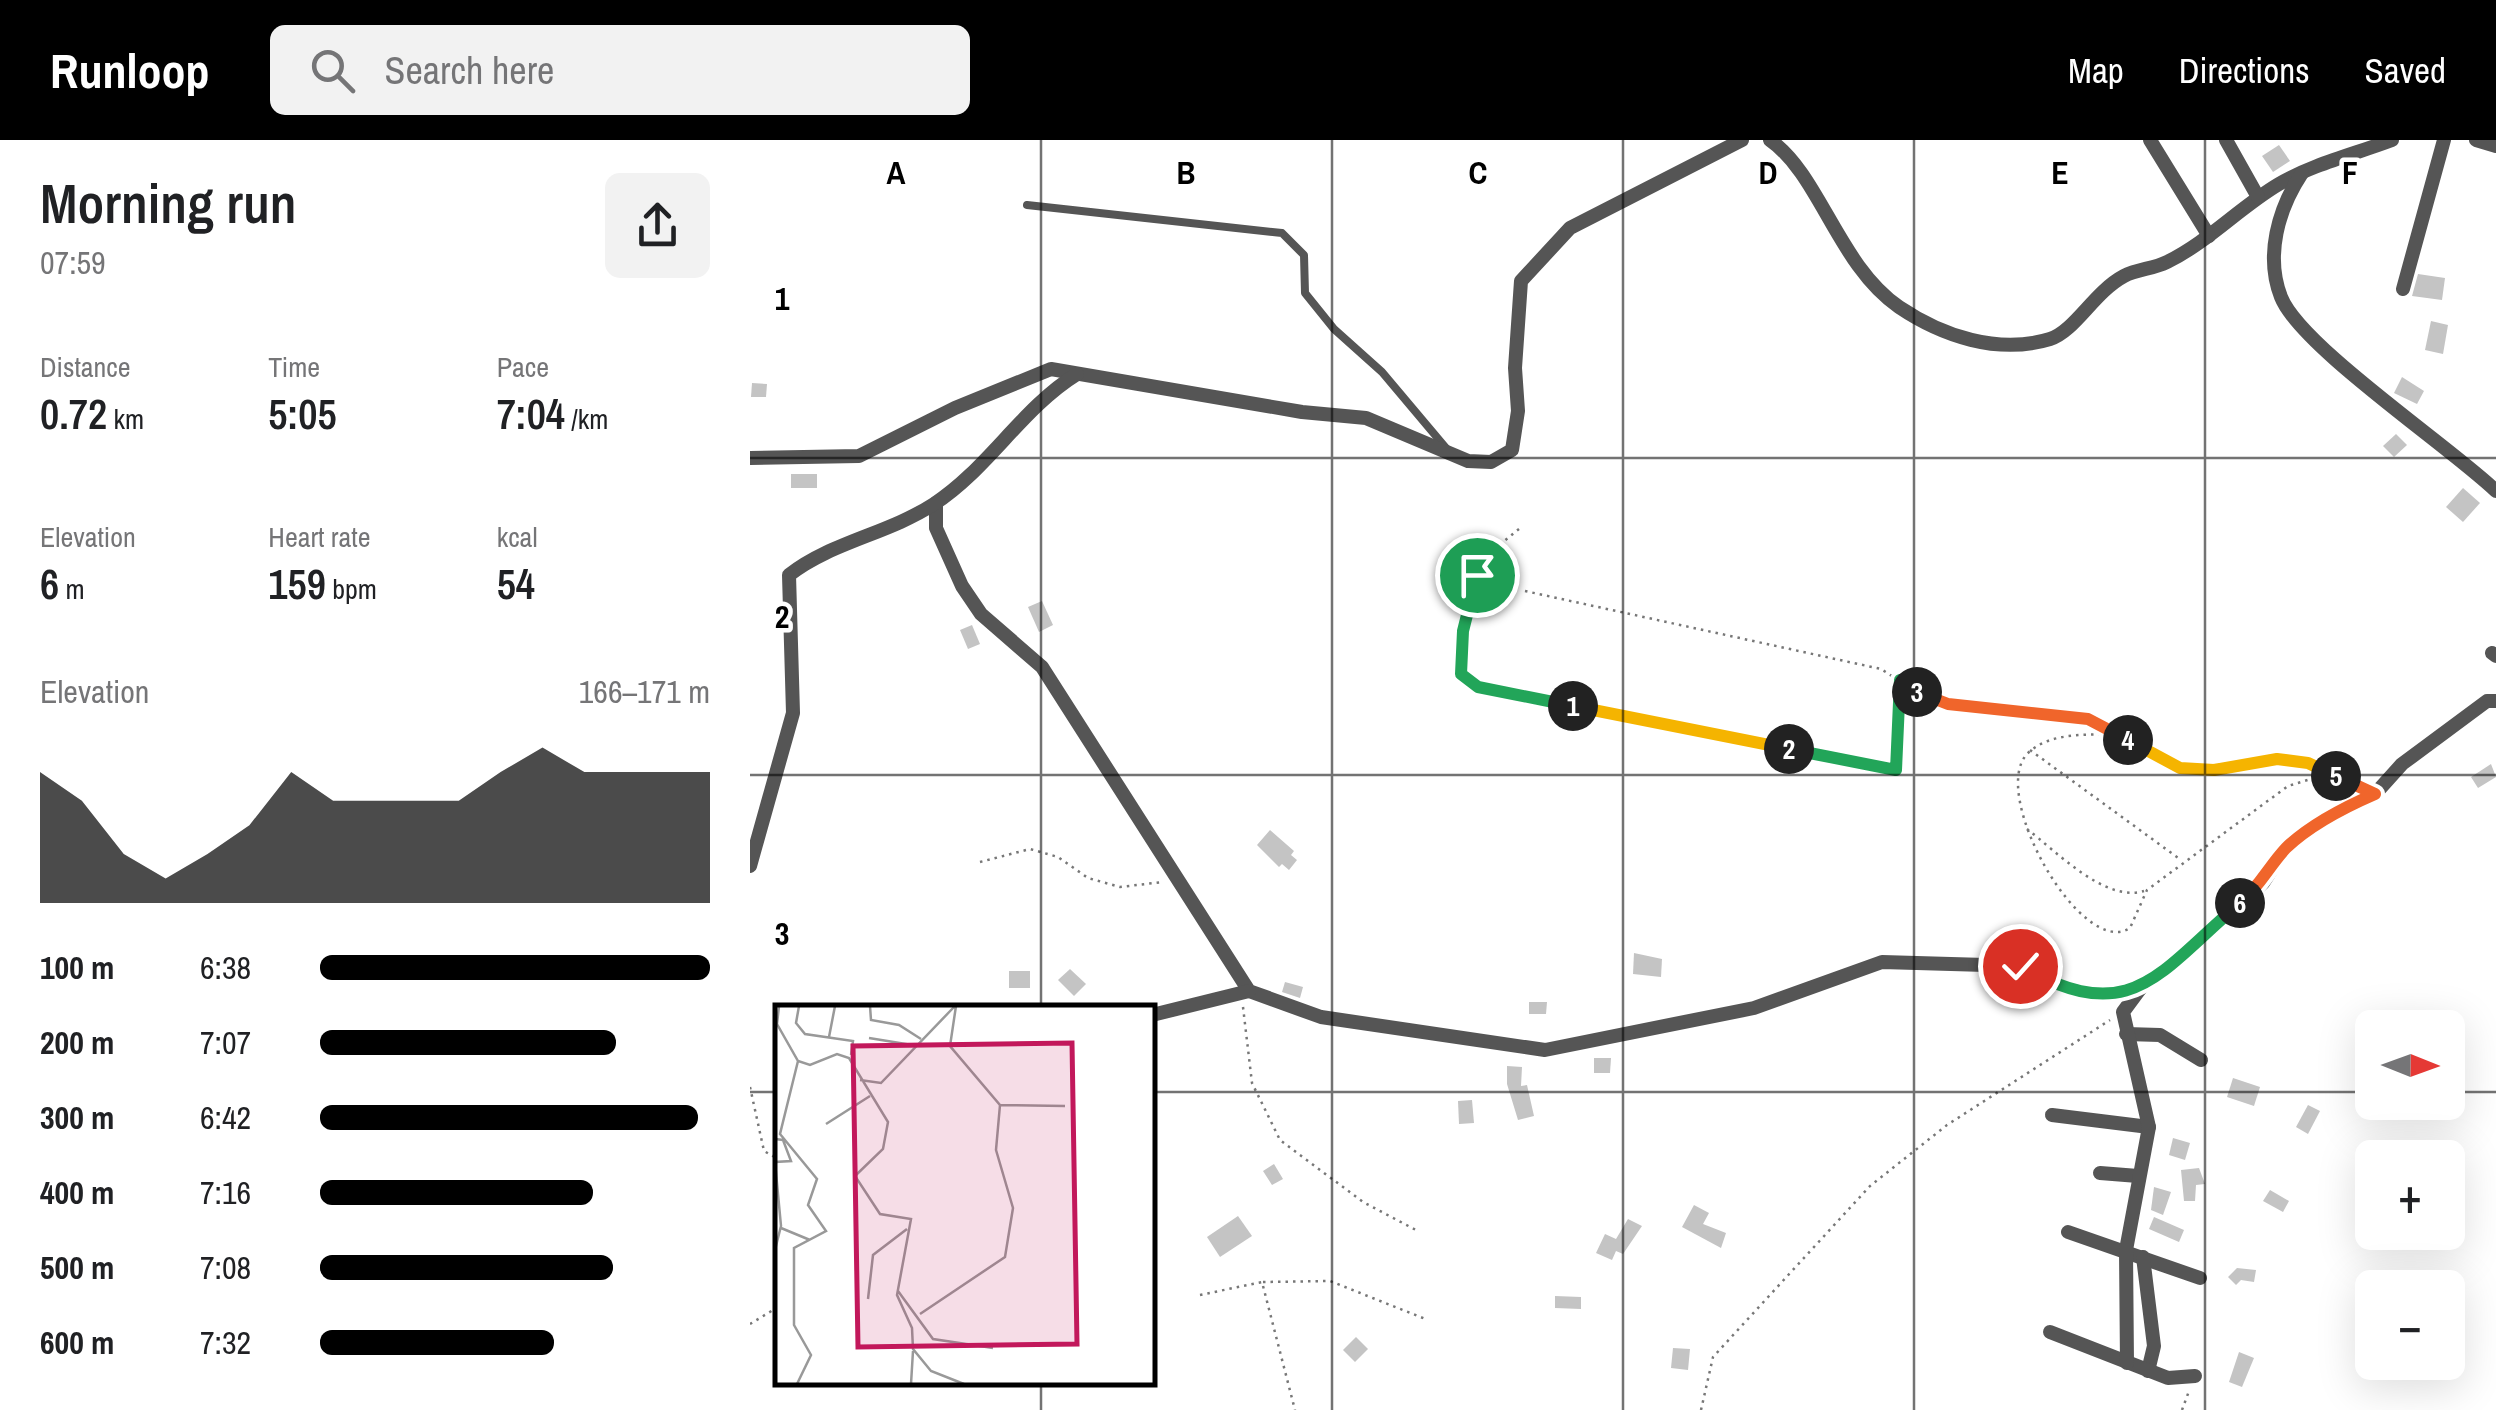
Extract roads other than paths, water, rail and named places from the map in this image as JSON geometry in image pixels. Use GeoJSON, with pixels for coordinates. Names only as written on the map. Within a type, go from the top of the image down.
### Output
{"type":"FeatureCollection","features":[{"type":"Feature","properties":{"kind":"street"},"geometry":{"type":"LineString","coordinates":[[750,458],[859,456],[955,408],[1051,369],[1302,412],[1366,418],[1468,461],[1491,462],[1512,450],[1518,411],[1514,368],[1520,282],[1570,228],[1742,140]]}},
{"type":"Feature","properties":{"kind":"street"},"geometry":{"type":"LineString","coordinates":[[1770,140],[1786,154],[1850,258],[1898,307],[1958,338],[1987,344],[2054,338],[2065,332],[2094,296],[2126,274],[2166,263],[2209,236],[2258,197],[2302,173],[2392,140]]}},
{"type":"Feature","properties":{"kind":"street"},"geometry":{"type":"LineString","coordinates":[[2150,140],[2209,236]]}},
{"type":"Feature","properties":{"kind":"street"},"geometry":{"type":"LineString","coordinates":[[2226,140],[2258,197]]}},
{"type":"Feature","properties":{"kind":"street"},"geometry":{"type":"LineString","coordinates":[[2403,289],[2444,140]]}},
{"type":"Feature","properties":{"kind":"street"},"geometry":{"type":"LineString","coordinates":[[2476,140],[2496,146]]}},
{"type":"Feature","properties":{"kind":"street"},"geometry":{"type":"LineString","coordinates":[[2302,173],[2289,192],[2275,238],[2273,270],[2282,301],[2319,345],[2457,454],[2496,492]]}},
{"type":"Feature","properties":{"kind":"street"},"geometry":{"type":"LineString","coordinates":[[750,866],[793,712],[789,576],[812,558],[871,538],[936,503],[1076,374]]}},
{"type":"Feature","properties":{"kind":"street"},"geometry":{"type":"LineString","coordinates":[[936,503],[936,528],[962,586],[981,614],[1042,667],[1249,991]]}},
{"type":"Feature","properties":{"kind":"street"},"geometry":{"type":"LineString","coordinates":[[2127,1363],[2126,1250],[2149,1127],[2123,1012],[2140,989],[2263,883],[2286,849],[2347,806],[2375,794],[2402,764],[2487,701],[2496,700]]}},
{"type":"Feature","properties":{"kind":"street"},"geometry":{"type":"LineString","coordinates":[[1155,1014],[1249,991],[1322,1018],[1546,1050],[1754,1008],[1882,962],[2020,966],[2054,985],[2095,996],[2140,989]]}},
{"type":"Feature","properties":{"kind":"street"},"geometry":{"type":"LineString","coordinates":[[2126,1034],[2160,1036],[2201,1060]]}},
{"type":"Feature","properties":{"kind":"street"},"geometry":{"type":"LineString","coordinates":[[2052,1115],[2149,1127]]}},
{"type":"Feature","properties":{"kind":"street"},"geometry":{"type":"LineString","coordinates":[[2100,1173],[2138,1176]]}},
{"type":"Feature","properties":{"kind":"street"},"geometry":{"type":"LineString","coordinates":[[2068,1232],[2200,1278]]}},
{"type":"Feature","properties":{"kind":"street"},"geometry":{"type":"LineString","coordinates":[[2143,1257],[2154,1346],[2148,1370]]}},
{"type":"Feature","properties":{"kind":"street"},"geometry":{"type":"LineString","coordinates":[[2050,1332],[2168,1378],[2195,1376]]}},
{"type":"Feature","properties":{"kind":"lane"},"geometry":{"type":"LineString","coordinates":[[1027,205],[1282,233],[1304,256],[1305,293],[1334,329],[1382,372],[1447,450]]}}]}
